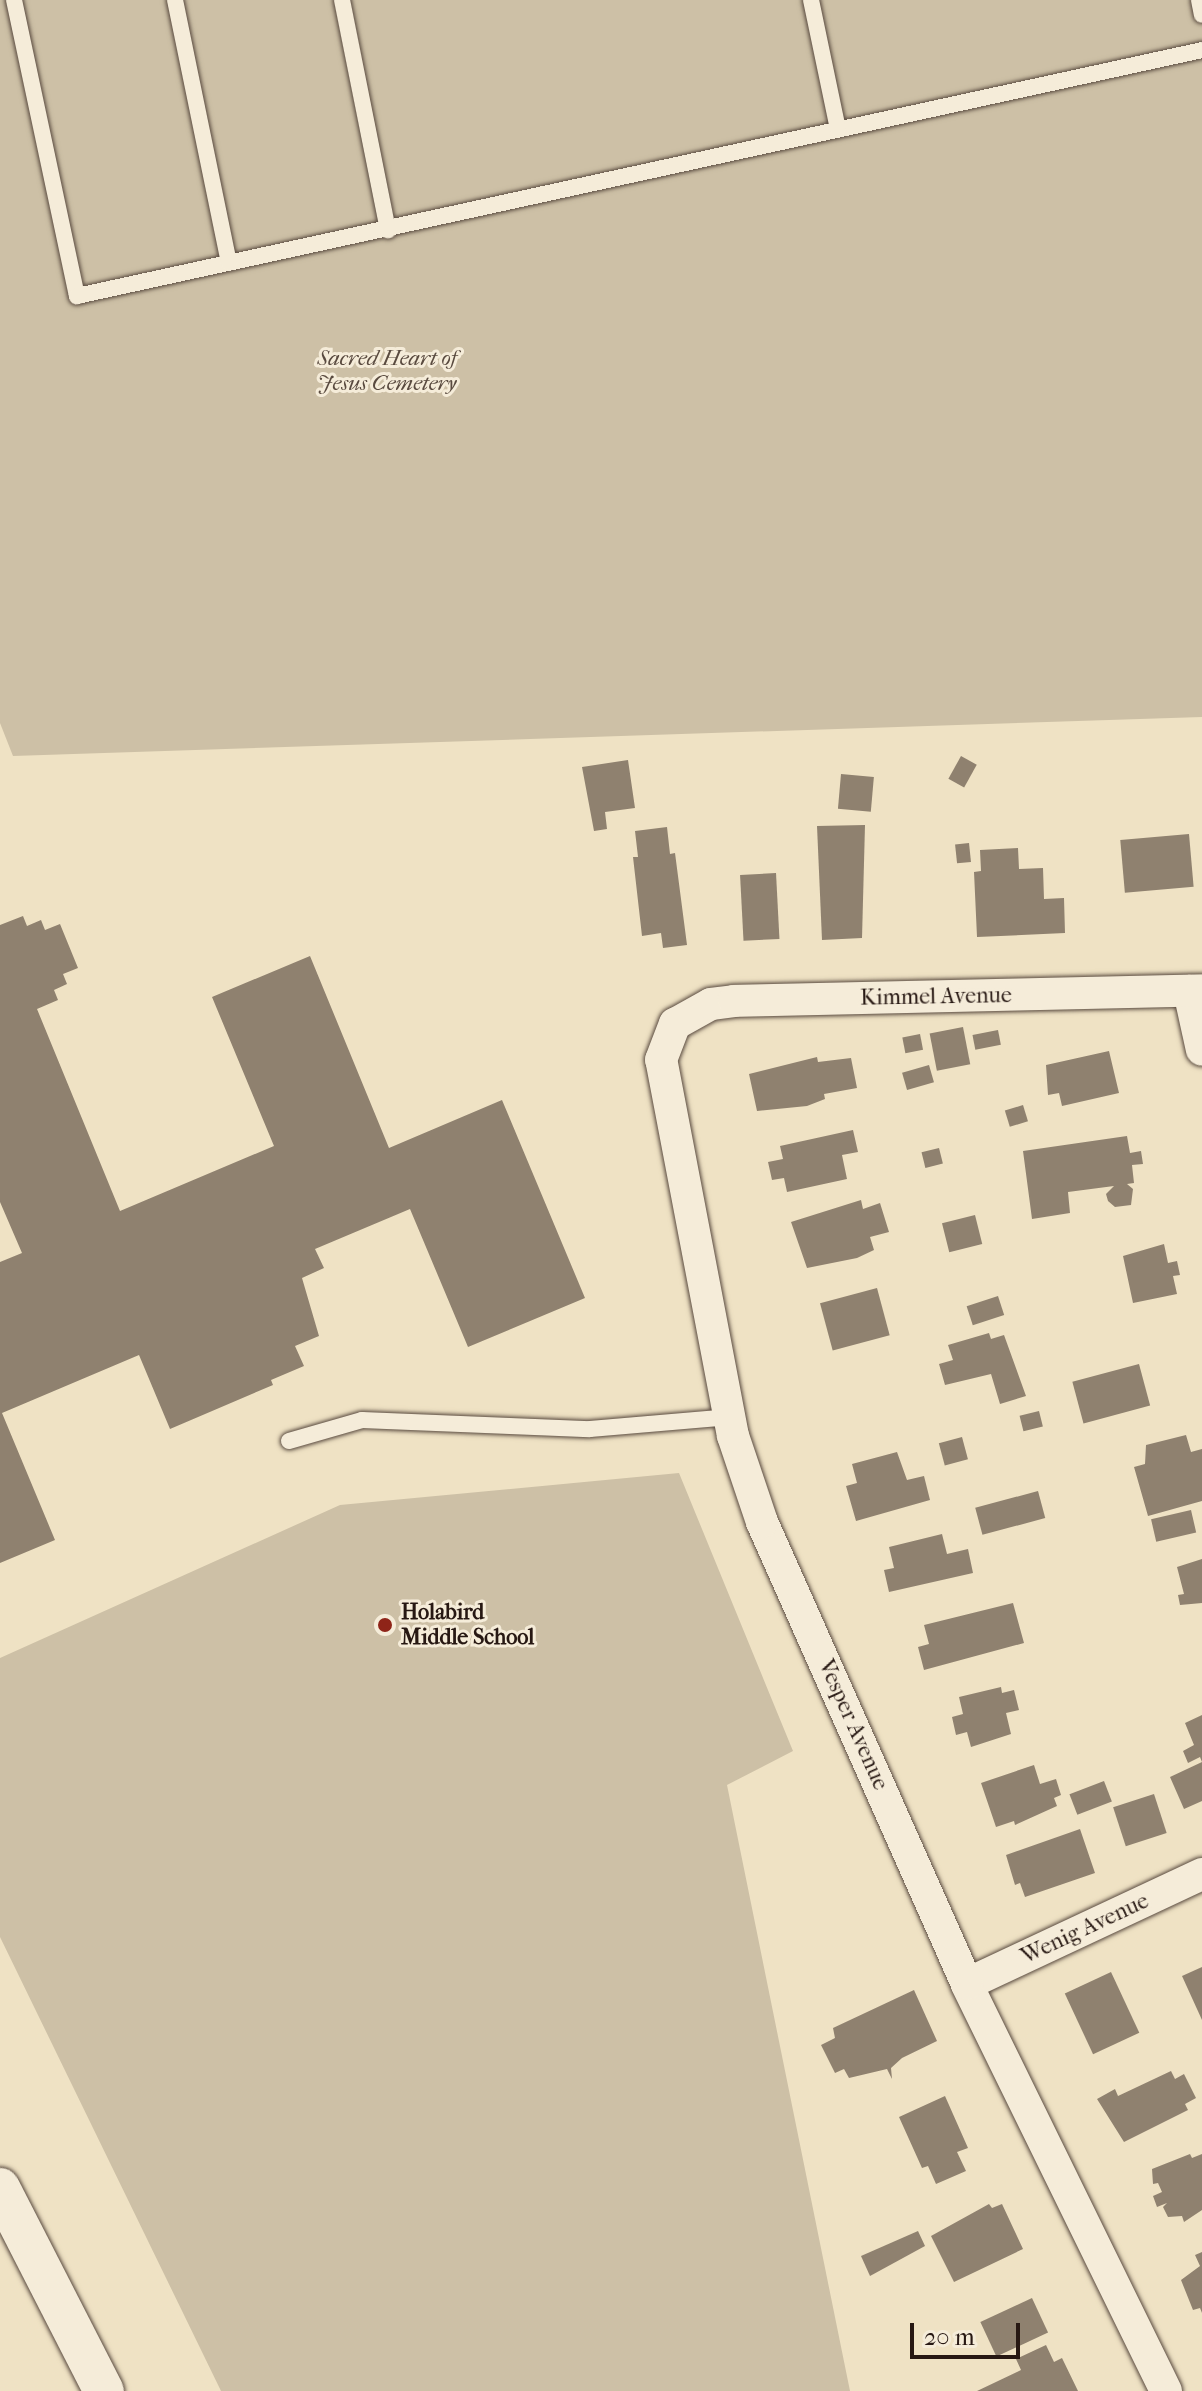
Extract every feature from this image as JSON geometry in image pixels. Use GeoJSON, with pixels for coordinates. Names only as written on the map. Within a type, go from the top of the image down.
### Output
{"type":"FeatureCollection","features":[{"type":"Feature","properties":{"kind":"street","name":"Kimmel Avenue"},"geometry":{"type":"LineString","coordinates":[[675,1024],[711,1004],[734,1001],[1195,991]]}},
{"type":"Feature","properties":{"kind":"street"},"geometry":{"type":"LineString","coordinates":[[1195,991],[1202,1050]]}},
{"type":"Feature","properties":{"kind":"street","name":"Vesper Avenue"},"geometry":{"type":"LineString","coordinates":[[675,1024],[664,1044],[662,1071],[730,1417],[762,1522],[967,1984],[1166,2391]]}},
{"type":"Feature","properties":{"kind":"street","name":"Wenig Avenue"},"geometry":{"type":"LineString","coordinates":[[967,1984],[1202,1874]]}},
{"type":"Feature","properties":{"kind":"street"},"geometry":{"type":"LineString","coordinates":[[0,2188],[104,2391]]}},
{"type":"Feature","properties":{"kind":"lane"},"geometry":{"type":"LineString","coordinates":[[14,0],[77,296],[1202,50]]}},
{"type":"Feature","properties":{"kind":"lane"},"geometry":{"type":"LineString","coordinates":[[175,0],[229,263]]}},
{"type":"Feature","properties":{"kind":"lane"},"geometry":{"type":"LineString","coordinates":[[342,0],[388,230]]}},
{"type":"Feature","properties":{"kind":"lane"},"geometry":{"type":"LineString","coordinates":[[811,0],[838,129]]}},
{"type":"Feature","properties":{"kind":"lane"},"geometry":{"type":"LineString","coordinates":[[1199,0],[1202,15]]}},
{"type":"Feature","properties":{"kind":"lane"},"geometry":{"type":"LineString","coordinates":[[289,1441],[362,1420],[590,1429],[730,1417]]}},
{"type":"Feature","properties":{"kind":"green space","name":"Sacred Heart of Jesus Cemetery"},"geometry":{"type":"Polygon","coordinates":[[[0,0],[1202,0],[1202,717],[13,756],[0,723],[0,0]]]}},
{"type":"Feature","properties":{"kind":"green space"},"geometry":{"type":"Polygon","coordinates":[[[679,1473],[793,1751],[727,1785],[850,2391],[221,2391],[0,1937],[0,1658],[340,1505],[679,1473]]]}},
{"type":"Feature","properties":{"kind":"building"},"geometry":{"type":"Polygon","coordinates":[[[961,756],[977,765],[964,787],[948,779],[961,756]]]}},
{"type":"Feature","properties":{"kind":"building"},"geometry":{"type":"Polygon","coordinates":[[[628,760],[635,808],[605,812],[607,829],[594,831],[582,767],[628,760]]]}},
{"type":"Feature","properties":{"kind":"building"},"geometry":{"type":"Polygon","coordinates":[[[841,774],[874,777],[871,812],[838,809],[841,774]]]}},
{"type":"Feature","properties":{"kind":"building"},"geometry":{"type":"Polygon","coordinates":[[[865,825],[862,938],[822,940],[817,826],[865,825]]]}},
{"type":"Feature","properties":{"kind":"building"},"geometry":{"type":"Polygon","coordinates":[[[667,827],[670,854],[675,853],[687,945],[663,948],[661,933],[642,936],[633,857],[638,857],[635,831],[667,827]]]}},
{"type":"Feature","properties":{"kind":"building"},"geometry":{"type":"Polygon","coordinates":[[[1189,834],[1194,887],[1125,893],[1120,840],[1189,834]]]}},
{"type":"Feature","properties":{"kind":"building"},"geometry":{"type":"Polygon","coordinates":[[[969,843],[971,862],[957,863],[955,844],[969,843]]]}},
{"type":"Feature","properties":{"kind":"building"},"geometry":{"type":"Polygon","coordinates":[[[1018,848],[1019,869],[1043,868],[1044,899],[1064,898],[1065,933],[977,937],[974,872],[981,871],[980,850],[1018,848]]]}},
{"type":"Feature","properties":{"kind":"building"},"geometry":{"type":"Polygon","coordinates":[[[776,873],[779,939],[744,941],[740,875],[776,873]]]}},
{"type":"Feature","properties":{"kind":"building"},"geometry":{"type":"Polygon","coordinates":[[[23,916],[27,926],[41,920],[45,930],[60,924],[78,968],[63,974],[67,984],[54,990],[58,1000],[37,1009],[120,1211],[274,1146],[212,997],[310,956],[389,1148],[502,1100],[585,1298],[468,1347],[410,1209],[315,1249],[324,1268],[302,1278],[319,1336],[295,1346],[304,1366],[271,1380],[273,1385],[170,1429],[139,1355],[2,1413],[55,1540],[0,1563],[0,1262],[22,1253],[0,1202],[0,925],[23,916]]]}},
{"type":"Feature","properties":{"kind":"building"},"geometry":{"type":"Polygon","coordinates":[[[963,1027],[970,1064],[937,1071],[930,1033],[963,1027]]]}},
{"type":"Feature","properties":{"kind":"building"},"geometry":{"type":"Polygon","coordinates":[[[998,1030],[1001,1045],[975,1050],[972,1035],[998,1030]]]}},
{"type":"Feature","properties":{"kind":"building"},"geometry":{"type":"Polygon","coordinates":[[[920,1034],[923,1050],[905,1053],[902,1037],[920,1034]]]}},
{"type":"Feature","properties":{"kind":"building"},"geometry":{"type":"Polygon","coordinates":[[[1109,1051],[1119,1093],[1062,1106],[1059,1093],[1048,1095],[1046,1065],[1109,1051]]]}},
{"type":"Feature","properties":{"kind":"building"},"geometry":{"type":"Polygon","coordinates":[[[817,1057],[818,1062],[851,1058],[857,1088],[824,1094],[825,1099],[807,1106],[757,1111],[749,1074],[817,1057]]]}},
{"type":"Feature","properties":{"kind":"building"},"geometry":{"type":"Polygon","coordinates":[[[929,1065],[934,1082],[907,1090],[902,1073],[929,1065]]]}},
{"type":"Feature","properties":{"kind":"building"},"geometry":{"type":"Polygon","coordinates":[[[1023,1105],[1028,1121],[1010,1127],[1005,1111],[1023,1105]]]}},
{"type":"Feature","properties":{"kind":"building"},"geometry":{"type":"Polygon","coordinates":[[[853,1130],[858,1152],[842,1155],[847,1179],[787,1192],[784,1178],[772,1180],[768,1162],[783,1159],[780,1146],[853,1130]]]}},
{"type":"Feature","properties":{"kind":"building"},"geometry":{"type":"Polygon","coordinates":[[[1127,1136],[1130,1153],[1141,1151],[1143,1164],[1132,1165],[1134,1183],[1127,1184],[1133,1189],[1131,1205],[1115,1207],[1108,1201],[1106,1194],[1114,1186],[1068,1192],[1070,1213],[1032,1219],[1023,1151],[1127,1136]]]}},
{"type":"Feature","properties":{"kind":"building"},"geometry":{"type":"Polygon","coordinates":[[[939,1148],[943,1164],[925,1168],[922,1152],[939,1148]]]}},
{"type":"Feature","properties":{"kind":"building"},"geometry":{"type":"Polygon","coordinates":[[[861,1200],[863,1209],[880,1203],[889,1232],[870,1237],[874,1250],[857,1258],[807,1268],[791,1222],[861,1200]]]}},
{"type":"Feature","properties":{"kind":"building"},"geometry":{"type":"Polygon","coordinates":[[[975,1215],[982,1244],[949,1252],[942,1223],[975,1215]]]}},
{"type":"Feature","properties":{"kind":"building"},"geometry":{"type":"Polygon","coordinates":[[[1164,1244],[1168,1263],[1177,1261],[1180,1275],[1173,1276],[1177,1294],[1133,1303],[1123,1256],[1164,1244]]]}},
{"type":"Feature","properties":{"kind":"building"},"geometry":{"type":"Polygon","coordinates":[[[877,1288],[890,1335],[833,1351],[820,1303],[877,1288]]]}},
{"type":"Feature","properties":{"kind":"building"},"geometry":{"type":"Polygon","coordinates":[[[998,1296],[1004,1315],[973,1325],[967,1306],[998,1296]]]}},
{"type":"Feature","properties":{"kind":"building"},"geometry":{"type":"Polygon","coordinates":[[[989,1333],[991,1339],[1004,1335],[1026,1396],[1000,1404],[991,1374],[945,1385],[939,1364],[953,1360],[948,1345],[989,1333]]]}},
{"type":"Feature","properties":{"kind":"building"},"geometry":{"type":"Polygon","coordinates":[[[1139,1364],[1150,1406],[1083,1423],[1072,1382],[1139,1364]]]}},
{"type":"Feature","properties":{"kind":"building"},"geometry":{"type":"Polygon","coordinates":[[[1039,1411],[1043,1427],[1023,1431],[1020,1416],[1039,1411]]]}},
{"type":"Feature","properties":{"kind":"building"},"geometry":{"type":"Polygon","coordinates":[[[1186,1435],[1191,1452],[1202,1449],[1202,1501],[1148,1516],[1134,1467],[1145,1464],[1146,1445],[1186,1435]]]}},
{"type":"Feature","properties":{"kind":"building"},"geometry":{"type":"Polygon","coordinates":[[[962,1437],[968,1459],[945,1465],[939,1443],[962,1437]]]}},
{"type":"Feature","properties":{"kind":"building"},"geometry":{"type":"Polygon","coordinates":[[[897,1452],[907,1480],[924,1476],[930,1500],[856,1521],[846,1486],[857,1483],[852,1464],[897,1452]]]}},
{"type":"Feature","properties":{"kind":"building"},"geometry":{"type":"Polygon","coordinates":[[[1038,1491],[1045,1518],[982,1535],[975,1508],[1038,1491]]]}},
{"type":"Feature","properties":{"kind":"building"},"geometry":{"type":"Polygon","coordinates":[[[1191,1510],[1196,1532],[1156,1542],[1151,1519],[1191,1510]]]}},
{"type":"Feature","properties":{"kind":"building"},"geometry":{"type":"Polygon","coordinates":[[[942,1534],[947,1554],[968,1549],[973,1573],[889,1592],[884,1570],[894,1568],[889,1547],[942,1534]]]}},
{"type":"Feature","properties":{"kind":"building"},"geometry":{"type":"Polygon","coordinates":[[[1202,1559],[1202,1603],[1180,1605],[1178,1595],[1184,1594],[1177,1567],[1202,1559]]]}},
{"type":"Feature","properties":{"kind":"building"},"geometry":{"type":"Polygon","coordinates":[[[1013,1603],[1024,1643],[924,1670],[918,1647],[929,1644],[924,1625],[1013,1603]]]}},
{"type":"Feature","properties":{"kind":"building"},"geometry":{"type":"Polygon","coordinates":[[[1001,1687],[1002,1693],[1014,1690],[1019,1710],[1006,1713],[1011,1734],[971,1747],[967,1732],[956,1735],[952,1717],[963,1714],[959,1697],[1001,1687]]]}},
{"type":"Feature","properties":{"kind":"building"},"geometry":{"type":"Polygon","coordinates":[[[1202,1715],[1202,1762],[1200,1757],[1188,1763],[1183,1751],[1194,1745],[1185,1723],[1202,1715]]]}},
{"type":"Feature","properties":{"kind":"building"},"geometry":{"type":"Polygon","coordinates":[[[1202,1762],[1202,1801],[1184,1809],[1170,1777],[1202,1762]]]}},
{"type":"Feature","properties":{"kind":"building"},"geometry":{"type":"Polygon","coordinates":[[[1034,1765],[1040,1784],[1056,1779],[1061,1795],[1054,1798],[1057,1806],[1015,1825],[1014,1821],[996,1827],[981,1783],[1034,1765]]]}},
{"type":"Feature","properties":{"kind":"building"},"geometry":{"type":"Polygon","coordinates":[[[1104,1781],[1112,1802],[1077,1815],[1069,1794],[1104,1781]]]}},
{"type":"Feature","properties":{"kind":"building"},"geometry":{"type":"Polygon","coordinates":[[[1154,1794],[1167,1833],[1126,1846],[1113,1807],[1154,1794]]]}},
{"type":"Feature","properties":{"kind":"building"},"geometry":{"type":"Polygon","coordinates":[[[1080,1829],[1095,1873],[1025,1897],[1020,1883],[1015,1885],[1006,1855],[1080,1829]]]}},
{"type":"Feature","properties":{"kind":"building"},"geometry":{"type":"Polygon","coordinates":[[[1202,1967],[1202,2020],[1182,1976],[1202,1967]]]}},
{"type":"Feature","properties":{"kind":"building"},"geometry":{"type":"Polygon","coordinates":[[[1111,1972],[1139,2033],[1093,2054],[1065,1994],[1111,1972]]]}},
{"type":"Feature","properties":{"kind":"building"},"geometry":{"type":"Polygon","coordinates":[[[914,1990],[937,2041],[902,2058],[891,2068],[892,2079],[887,2069],[849,2078],[844,2069],[835,2073],[821,2045],[835,2038],[833,2028],[914,1990]]]}},
{"type":"Feature","properties":{"kind":"building"},"geometry":{"type":"Polygon","coordinates":[[[1171,2071],[1175,2079],[1184,2074],[1196,2098],[1185,2104],[1188,2110],[1124,2142],[1097,2099],[1115,2089],[1118,2096],[1171,2071]]]}},
{"type":"Feature","properties":{"kind":"building"},"geometry":{"type":"Polygon","coordinates":[[[945,2096],[968,2148],[957,2152],[966,2171],[936,2184],[928,2166],[922,2168],[899,2117],[945,2096]]]}},
{"type":"Feature","properties":{"kind":"building"},"geometry":{"type":"Polygon","coordinates":[[[1190,2154],[1192,2158],[1202,2154],[1202,2210],[1184,2222],[1182,2216],[1168,2217],[1163,2207],[1167,2203],[1157,2207],[1153,2196],[1162,2192],[1158,2183],[1153,2184],[1152,2169],[1190,2154]]]}},
{"type":"Feature","properties":{"kind":"building"},"geometry":{"type":"Polygon","coordinates":[[[989,2204],[992,2208],[1002,2204],[1023,2249],[954,2282],[931,2236],[989,2204]]]}},
{"type":"Feature","properties":{"kind":"building"},"geometry":{"type":"Polygon","coordinates":[[[918,2231],[925,2246],[870,2276],[861,2256],[918,2231]]]}},
{"type":"Feature","properties":{"kind":"building"},"geometry":{"type":"Polygon","coordinates":[[[1202,2252],[1202,2313],[1200,2308],[1193,2310],[1181,2280],[1200,2266],[1195,2255],[1202,2252]]]}},
{"type":"Feature","properties":{"kind":"building"},"geometry":{"type":"Polygon","coordinates":[[[1032,2298],[1048,2332],[996,2357],[980,2322],[1032,2298]]]}},
{"type":"Feature","properties":{"kind":"building"},"geometry":{"type":"Polygon","coordinates":[[[1046,2345],[1054,2362],[1062,2358],[1078,2391],[977,2391],[1021,2370],[1016,2359],[1046,2345]]]}},
{"type":"Feature","properties":{"kind":"place","name":"Holabird Middle School"},"geometry":{"type":"Point","coordinates":[385,1625]}}]}
